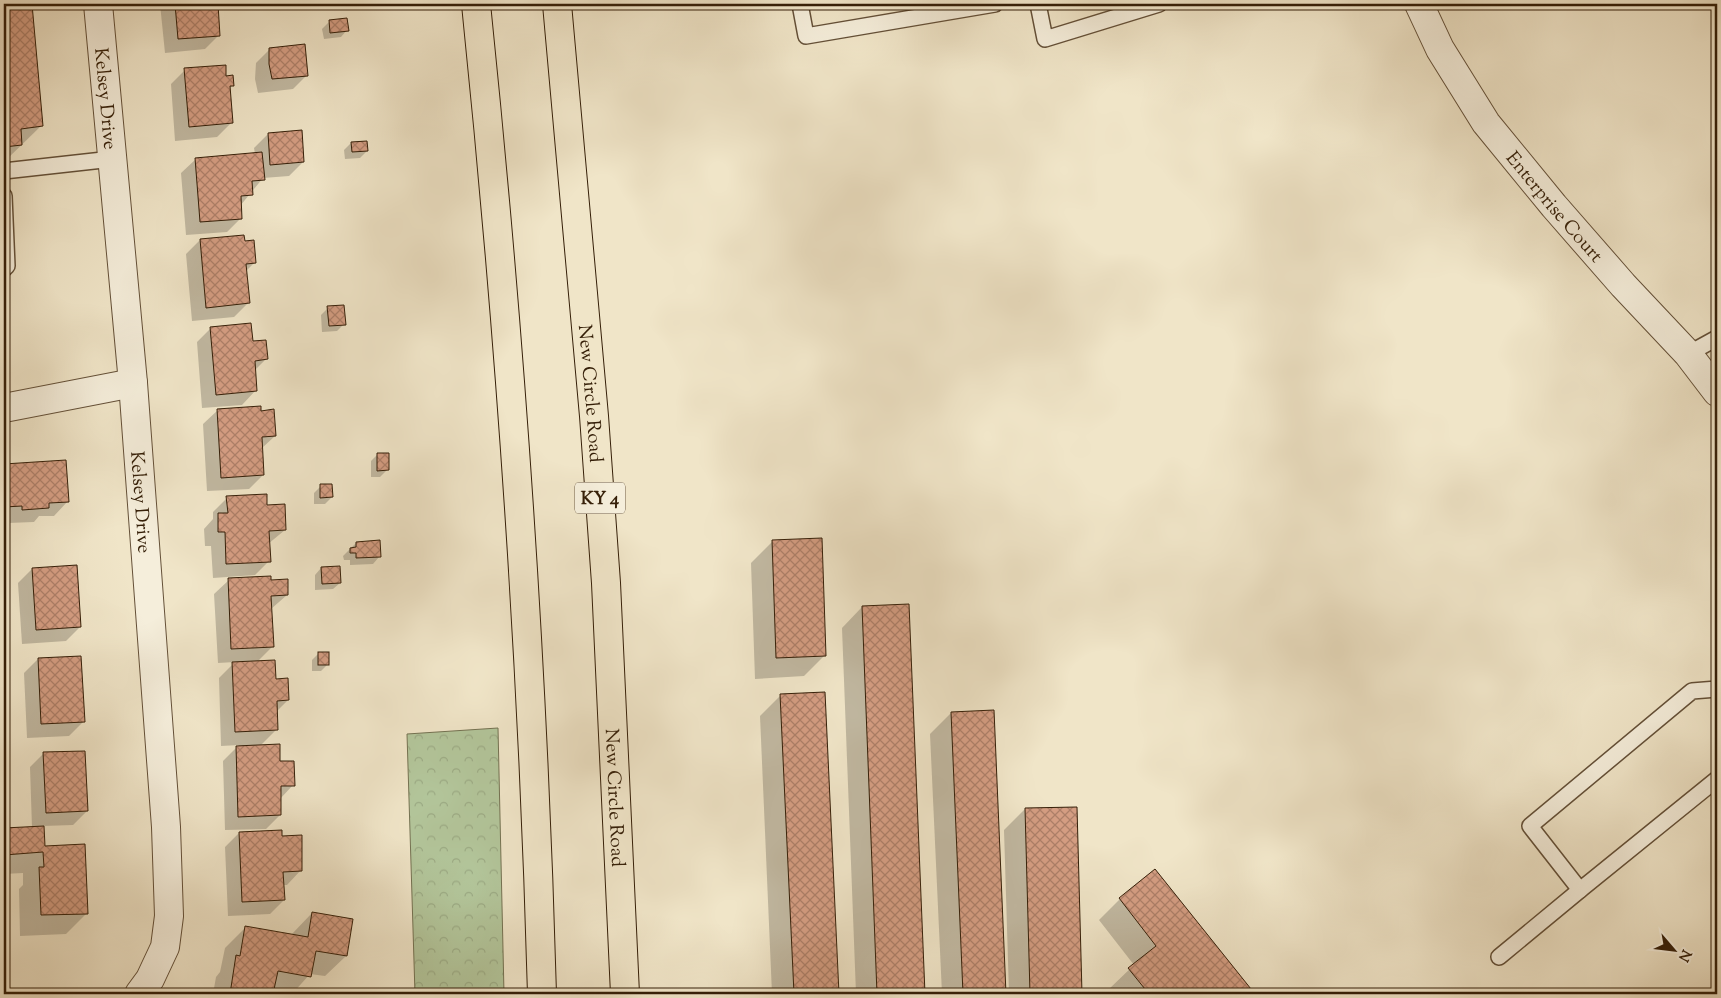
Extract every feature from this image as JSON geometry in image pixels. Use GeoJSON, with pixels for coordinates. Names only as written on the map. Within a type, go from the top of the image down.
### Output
{"type":"FeatureCollection","features":[{"type":"Feature","properties":{"kind":"highway"},"geometry":{"type":"LineString","coordinates":[[476,4],[488,121],[515,460],[533,754],[542,994]]}},
{"type":"Feature","properties":{"kind":"highway","name":"New Circle Road"},"geometry":{"type":"LineString","coordinates":[[557,4],[594,416],[606,583],[625,994]]}},
{"type":"Feature","properties":{"kind":"street","name":"Kelsey Drive"},"geometry":{"type":"LineString","coordinates":[[98,4],[133,383],[166,827],[169,916],[165,947],[150,979],[139,994]]}},
{"type":"Feature","properties":{"kind":"street","name":"Enterprise Court"},"geometry":{"type":"LineString","coordinates":[[1419,4],[1440,49],[1486,122],[1616,278],[1688,354],[1717,392]]}},
{"type":"Feature","properties":{"kind":"street"},"geometry":{"type":"LineString","coordinates":[[4,408],[133,383]]}},
{"type":"Feature","properties":{"kind":"lane"},"geometry":{"type":"LineString","coordinates":[[800,4],[806,36],[995,4]]}},
{"type":"Feature","properties":{"kind":"lane"},"geometry":{"type":"LineString","coordinates":[[1038,4],[1046,40],[1159,4]]}},
{"type":"Feature","properties":{"kind":"lane"},"geometry":{"type":"LineString","coordinates":[[4,170],[112,159]]}},
{"type":"Feature","properties":{"kind":"lane"},"geometry":{"type":"LineString","coordinates":[[4,196],[7,266],[4,269]]}},
{"type":"Feature","properties":{"kind":"lane"},"geometry":{"type":"LineString","coordinates":[[1688,354],[1717,338]]}},
{"type":"Feature","properties":{"kind":"lane"},"geometry":{"type":"LineString","coordinates":[[1580,890],[1530,826],[1692,690],[1717,689]]}},
{"type":"Feature","properties":{"kind":"lane"},"geometry":{"type":"LineString","coordinates":[[1499,957],[1717,779]]}},
{"type":"Feature","properties":{"kind":"green space"},"geometry":{"type":"Polygon","coordinates":[[[498,728],[504,994],[415,994],[407,734],[498,728]]]}},
{"type":"Feature","properties":{"kind":"building"},"geometry":{"type":"Polygon","coordinates":[[[4,4],[32,4],[43,126],[21,129],[22,145],[4,147],[4,4]]]}},
{"type":"Feature","properties":{"kind":"building"},"geometry":{"type":"Polygon","coordinates":[[[175,4],[218,4],[220,36],[178,39],[175,4]]]}},
{"type":"Feature","properties":{"kind":"building"},"geometry":{"type":"Polygon","coordinates":[[[347,18],[349,31],[330,33],[329,20],[347,18]]]}},
{"type":"Feature","properties":{"kind":"building"},"geometry":{"type":"Polygon","coordinates":[[[305,44],[308,76],[272,79],[269,64],[269,48],[305,44]]]}},
{"type":"Feature","properties":{"kind":"building"},"geometry":{"type":"Polygon","coordinates":[[[226,65],[226,76],[233,75],[234,86],[230,86],[233,123],[189,127],[184,68],[226,65]]]}},
{"type":"Feature","properties":{"kind":"building"},"geometry":{"type":"Polygon","coordinates":[[[302,130],[304,162],[270,165],[268,133],[302,130]]]}},
{"type":"Feature","properties":{"kind":"building"},"geometry":{"type":"Polygon","coordinates":[[[367,141],[368,151],[352,152],[351,142],[367,141]]]}},
{"type":"Feature","properties":{"kind":"building"},"geometry":{"type":"Polygon","coordinates":[[[262,152],[265,180],[252,181],[253,195],[241,196],[242,219],[200,222],[195,158],[262,152]]]}},
{"type":"Feature","properties":{"kind":"building"},"geometry":{"type":"Polygon","coordinates":[[[244,235],[245,241],[254,240],[256,263],[246,264],[250,303],[206,308],[200,239],[244,235]]]}},
{"type":"Feature","properties":{"kind":"building"},"geometry":{"type":"Polygon","coordinates":[[[344,305],[346,325],[329,326],[327,306],[344,305]]]}},
{"type":"Feature","properties":{"kind":"building"},"geometry":{"type":"Polygon","coordinates":[[[251,323],[253,341],[266,340],[268,359],[255,361],[257,391],[216,395],[210,327],[251,323]]]}},
{"type":"Feature","properties":{"kind":"building"},"geometry":{"type":"Polygon","coordinates":[[[261,406],[261,411],[274,409],[276,436],[262,437],[264,475],[221,478],[217,409],[261,406]]]}},
{"type":"Feature","properties":{"kind":"building"},"geometry":{"type":"Polygon","coordinates":[[[377,453],[389,453],[389,470],[377,471],[377,453]]]}},
{"type":"Feature","properties":{"kind":"building"},"geometry":{"type":"Polygon","coordinates":[[[66,460],[69,502],[49,503],[49,508],[22,510],[22,506],[4,507],[4,464],[66,460]]]}},
{"type":"Feature","properties":{"kind":"building"},"geometry":{"type":"Polygon","coordinates":[[[320,484],[332,484],[333,497],[320,498],[320,484]]]}},
{"type":"Feature","properties":{"kind":"building"},"geometry":{"type":"Polygon","coordinates":[[[267,494],[267,505],[285,504],[286,530],[269,531],[271,562],[226,564],[225,532],[218,532],[218,513],[228,513],[226,496],[267,494]]]}},
{"type":"Feature","properties":{"kind":"building"},"geometry":{"type":"Polygon","coordinates":[[[822,538],[826,656],[776,658],[772,540],[822,538]]]}},
{"type":"Feature","properties":{"kind":"building"},"geometry":{"type":"Polygon","coordinates":[[[380,540],[381,557],[356,558],[356,553],[350,553],[350,548],[356,547],[356,542],[380,540]]]}},
{"type":"Feature","properties":{"kind":"building"},"geometry":{"type":"Polygon","coordinates":[[[77,565],[81,627],[36,630],[32,568],[77,565]]]}},
{"type":"Feature","properties":{"kind":"building"},"geometry":{"type":"Polygon","coordinates":[[[340,566],[341,583],[322,584],[321,567],[340,566]]]}},
{"type":"Feature","properties":{"kind":"building"},"geometry":{"type":"Polygon","coordinates":[[[271,576],[271,580],[288,579],[288,595],[271,596],[274,647],[231,649],[228,578],[271,576]]]}},
{"type":"Feature","properties":{"kind":"building"},"geometry":{"type":"Polygon","coordinates":[[[909,604],[925,994],[877,994],[862,606],[909,604]]]}},
{"type":"Feature","properties":{"kind":"building"},"geometry":{"type":"Polygon","coordinates":[[[318,652],[329,652],[329,665],[318,665],[318,652]]]}},
{"type":"Feature","properties":{"kind":"building"},"geometry":{"type":"Polygon","coordinates":[[[81,656],[85,722],[41,724],[38,658],[81,656]]]}},
{"type":"Feature","properties":{"kind":"building"},"geometry":{"type":"Polygon","coordinates":[[[275,660],[276,679],[288,678],[289,700],[277,701],[278,730],[235,732],[232,662],[275,660]]]}},
{"type":"Feature","properties":{"kind":"building"},"geometry":{"type":"Polygon","coordinates":[[[825,692],[839,994],[794,994],[780,694],[825,692]]]}},
{"type":"Feature","properties":{"kind":"building"},"geometry":{"type":"Polygon","coordinates":[[[994,710],[1006,994],[963,994],[951,712],[994,710]]]}},
{"type":"Feature","properties":{"kind":"building"},"geometry":{"type":"Polygon","coordinates":[[[280,744],[280,761],[294,761],[295,786],[281,786],[281,815],[238,817],[236,746],[280,744]]]}},
{"type":"Feature","properties":{"kind":"building"},"geometry":{"type":"Polygon","coordinates":[[[85,751],[88,811],[46,813],[43,752],[85,751]]]}},
{"type":"Feature","properties":{"kind":"building"},"geometry":{"type":"Polygon","coordinates":[[[1077,807],[1082,994],[1030,994],[1025,808],[1077,807]]]}},
{"type":"Feature","properties":{"kind":"building"},"geometry":{"type":"Polygon","coordinates":[[[44,826],[45,846],[85,844],[88,914],[41,915],[39,867],[44,867],[43,852],[4,855],[4,828],[44,826]]]}},
{"type":"Feature","properties":{"kind":"building"},"geometry":{"type":"Polygon","coordinates":[[[282,830],[282,836],[302,835],[302,871],[283,872],[285,900],[242,902],[239,832],[282,830]]]}},
{"type":"Feature","properties":{"kind":"building"},"geometry":{"type":"Polygon","coordinates":[[[1155,869],[1255,994],[1149,994],[1128,968],[1156,946],[1119,898],[1155,869]]]}},
{"type":"Feature","properties":{"kind":"building"},"geometry":{"type":"Polygon","coordinates":[[[312,912],[353,919],[347,956],[316,951],[311,977],[278,971],[273,994],[230,994],[236,955],[240,956],[245,926],[308,937],[312,912]]]}}]}
